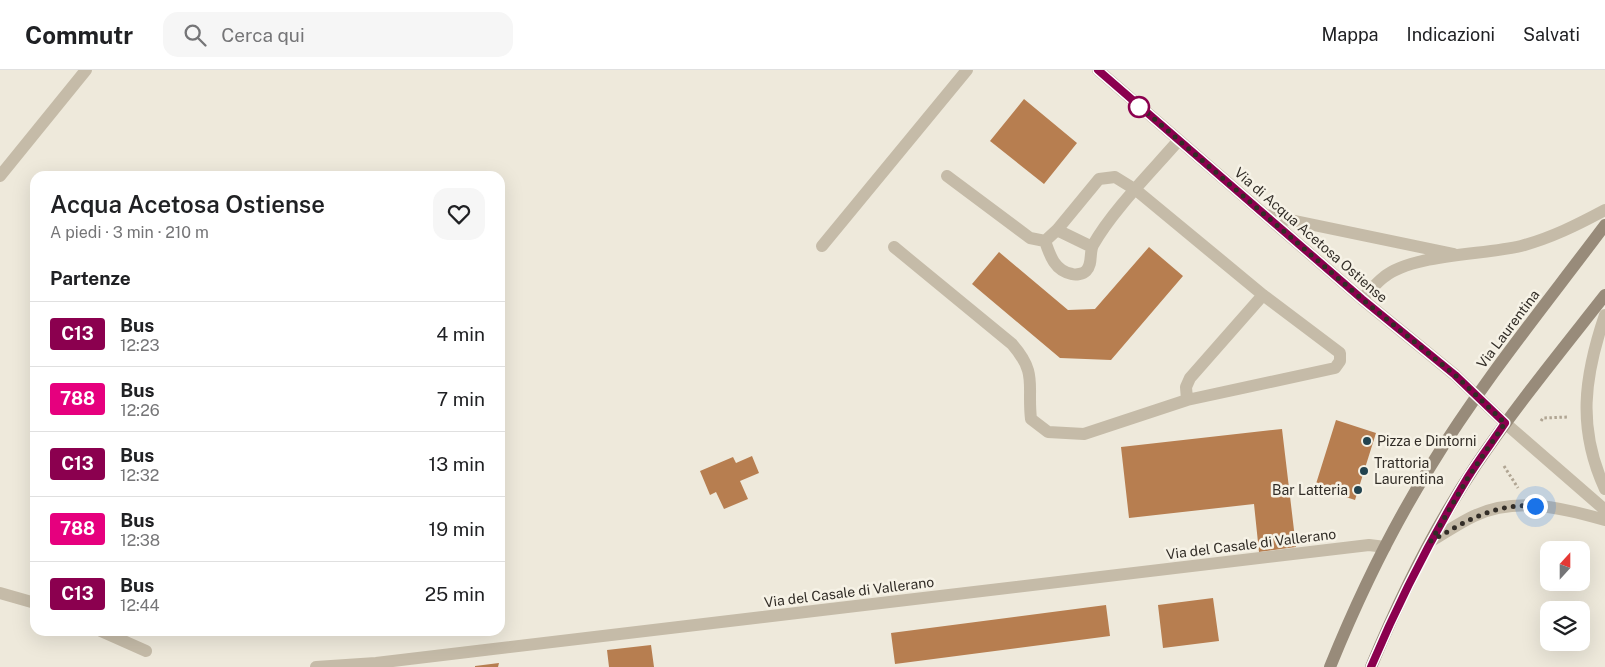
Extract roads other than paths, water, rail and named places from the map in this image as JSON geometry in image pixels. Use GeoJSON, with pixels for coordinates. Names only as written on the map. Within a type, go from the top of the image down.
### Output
{"type":"FeatureCollection","features":[{"type":"Feature","properties":{"kind":"main road","name":"Via Laurentina"},"geometry":{"type":"LineString","coordinates":[[1330,667],[1385,547],[1430,467],[1478,396],[1605,225]]}},
{"type":"Feature","properties":{"kind":"main road"},"geometry":{"type":"LineString","coordinates":[[1371,667],[1395,610],[1431,541],[1469,476],[1505,423],[1605,296]]}},
{"type":"Feature","properties":{"kind":"street"},"geometry":{"type":"LineString","coordinates":[[0,176],[86,70]]}},
{"type":"Feature","properties":{"kind":"street"},"geometry":{"type":"LineString","coordinates":[[822,246],[967,70]]}},
{"type":"Feature","properties":{"kind":"street","name":"Via di Acqua Acetosa Ostiense"},"geometry":{"type":"LineString","coordinates":[[1098,70],[1362,299],[1478,396],[1505,423],[1605,510]]}},
{"type":"Feature","properties":{"kind":"street"},"geometry":{"type":"LineString","coordinates":[[1045,241],[1055,266],[1064,273],[1076,275],[1086,271],[1091,262],[1092,247],[1136,190],[1178,141]]}},
{"type":"Feature","properties":{"kind":"street"},"geometry":{"type":"LineString","coordinates":[[947,176],[1030,238],[1045,241]]}},
{"type":"Feature","properties":{"kind":"street"},"geometry":{"type":"LineString","coordinates":[[894,247],[1012,344],[1024,357],[1031,373],[1029,399],[1031,419],[1048,432],[1084,434],[1187,400],[1335,368],[1340,361],[1340,353],[1263,295],[1136,190],[1115,177],[1099,179],[1057,230],[1045,241]]}},
{"type":"Feature","properties":{"kind":"street"},"geometry":{"type":"LineString","coordinates":[[1362,299],[1384,276],[1400,268],[1462,255],[1520,246],[1545,239],[1565,232],[1605,210]]}},
{"type":"Feature","properties":{"kind":"street"},"geometry":{"type":"LineString","coordinates":[[1263,214],[1311,226],[1462,255]]}},
{"type":"Feature","properties":{"kind":"street"},"geometry":{"type":"LineString","coordinates":[[1057,230],[1092,247]]}},
{"type":"Feature","properties":{"kind":"street"},"geometry":{"type":"LineString","coordinates":[[1187,400],[1186,388],[1190,378],[1263,295]]}},
{"type":"Feature","properties":{"kind":"street"},"geometry":{"type":"LineString","coordinates":[[1605,315],[1588,374],[1585,416],[1593,456],[1605,489]]}},
{"type":"Feature","properties":{"kind":"street"},"geometry":{"type":"LineString","coordinates":[[1431,541],[1474,516],[1497,508],[1514,505],[1564,509],[1605,520]]}},
{"type":"Feature","properties":{"kind":"street","name":"Via del Casale di Vallerano"},"geometry":{"type":"LineString","coordinates":[[316,667],[386,662],[1369,545],[1385,547]]}},
{"type":"Feature","properties":{"kind":"street"},"geometry":{"type":"LineString","coordinates":[[0,593],[30,602]]}},
{"type":"Feature","properties":{"kind":"street"},"geometry":{"type":"LineString","coordinates":[[113,636],[146,650]]}},
{"type":"Feature","properties":{"kind":"place","name":"Pizza e Dintorni"},"geometry":{"type":"Point","coordinates":[1367,441]}},
{"type":"Feature","properties":{"kind":"place","name":"Trattoria Laurentina"},"geometry":{"type":"Point","coordinates":[1364,471]}},
{"type":"Feature","properties":{"kind":"place","name":"Bar Latteria"},"geometry":{"type":"Point","coordinates":[1358,490]}}]}
